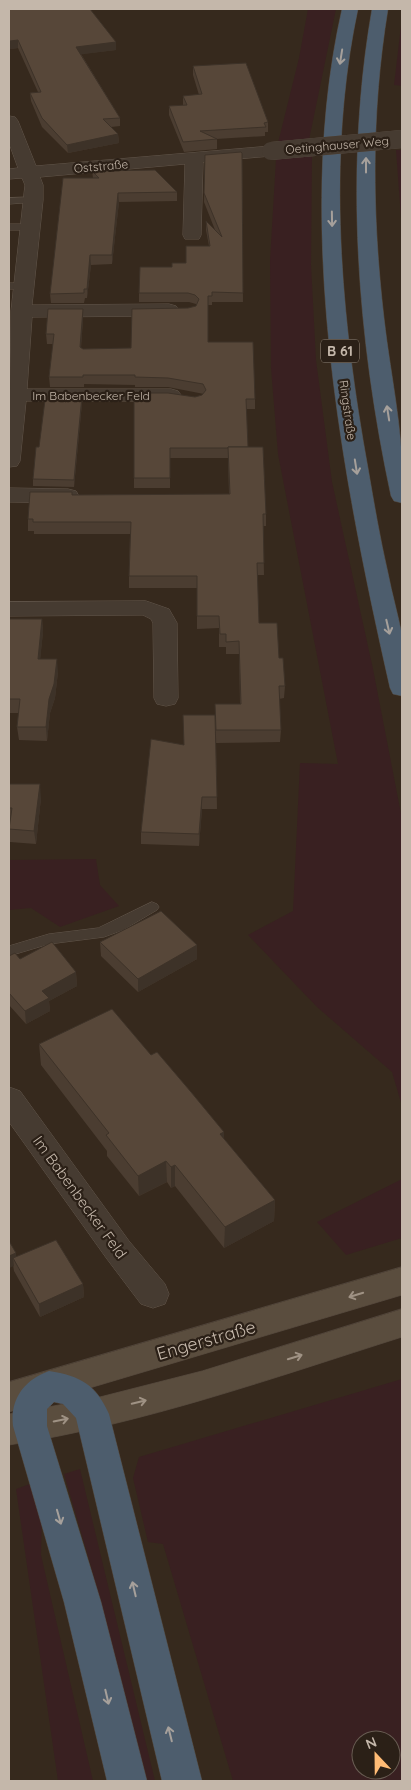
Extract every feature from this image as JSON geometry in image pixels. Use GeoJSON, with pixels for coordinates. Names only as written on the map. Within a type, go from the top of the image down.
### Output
{"type":"FeatureCollection","features":[{"type":"Feature","properties":{"kind":"highway","name":"Ringstraße"},"geometry":{"type":"LineString","coordinates":[[350,9],[339,70],[333,127],[332,187],[336,311],[345,396],[357,472],[376,574],[402,688]]}},
{"type":"Feature","properties":{"kind":"highway","name":"B 61"},"geometry":{"type":"LineString","coordinates":[[380,9],[369,76],[366,128],[368,253],[381,373],[402,496]]}},
{"type":"Feature","properties":{"kind":"highway"},"geometry":{"type":"LineString","coordinates":[[127,1781],[96,1650],[60,1519],[19,1428],[28,1412],[32,1398],[49,1386],[68,1389],[84,1400],[92,1414],[182,1781]]}},
{"type":"Feature","properties":{"kind":"main road","name":"Engerstraße"},"geometry":{"type":"LineString","coordinates":[[9,1397],[402,1281]]}},
{"type":"Feature","properties":{"kind":"main road"},"geometry":{"type":"LineString","coordinates":[[19,1428],[92,1414],[202,1386],[402,1323]]}},
{"type":"Feature","properties":{"kind":"street","name":"Im Babenbecker Feld"},"geometry":{"type":"LineString","coordinates":[[9,121],[34,185],[34,200],[22,237],[16,286],[17,316],[14,360],[16,395],[9,461]]}},
{"type":"Feature","properties":{"kind":"street","name":"Oetinghauser Weg"},"geometry":{"type":"LineString","coordinates":[[271,151],[402,139]]}},
{"type":"Feature","properties":{"kind":"street","name":"Oststraße"},"geometry":{"type":"LineString","coordinates":[[9,174],[271,151]]}},
{"type":"Feature","properties":{"kind":"street"},"geometry":{"type":"LineString","coordinates":[[192,235],[194,158]]}},
{"type":"Feature","properties":{"kind":"street"},"geometry":{"type":"LineString","coordinates":[[17,316],[188,310]]}},
{"type":"Feature","properties":{"kind":"street","name":"Im Babenbecker Feld"},"geometry":{"type":"LineString","coordinates":[[16,395],[168,395],[195,399]]}},
{"type":"Feature","properties":{"kind":"street"},"geometry":{"type":"LineString","coordinates":[[9,495],[86,496]]}},
{"type":"Feature","properties":{"kind":"street"},"geometry":{"type":"LineString","coordinates":[[9,609],[146,608],[161,614],[165,623],[166,698]]}},
{"type":"Feature","properties":{"kind":"street","name":"Im Babenbecker Feld"},"geometry":{"type":"LineString","coordinates":[[9,1099],[118,1250],[153,1294]]}},
{"type":"Feature","properties":{"kind":"lane"},"geometry":{"type":"LineString","coordinates":[[9,201],[34,200]]}},
{"type":"Feature","properties":{"kind":"lane"},"geometry":{"type":"LineString","coordinates":[[9,227],[22,237]]}},
{"type":"Feature","properties":{"kind":"lane"},"geometry":{"type":"LineString","coordinates":[[9,952],[49,939],[99,932],[118,926],[152,907]]}},
{"type":"Feature","properties":{"kind":"shaded area"},"geometry":{"type":"Polygon","coordinates":[[[308,9],[336,9],[309,140],[278,143],[299,58],[308,9]]]}},
{"type":"Feature","properties":{"kind":"shaded area"},"geometry":{"type":"Polygon","coordinates":[[[402,17],[402,86],[394,85],[402,17]]]}},
{"type":"Feature","properties":{"kind":"shaded area"},"geometry":{"type":"Polygon","coordinates":[[[396,150],[402,150],[402,231],[396,150]]]}},
{"type":"Feature","properties":{"kind":"shaded area"},"geometry":{"type":"Polygon","coordinates":[[[312,156],[311,265],[316,360],[332,482],[373,669],[402,819],[402,1106],[392,1072],[317,1007],[248,935],[293,911],[300,763],[338,764],[278,454],[271,368],[270,261],[276,159],[312,156]]]}},
{"type":"Feature","properties":{"kind":"shaded area"},"geometry":{"type":"Polygon","coordinates":[[[96,859],[100,885],[119,906],[60,927],[31,908],[9,910],[9,860],[96,859]]]}},
{"type":"Feature","properties":{"kind":"shaded area"},"geometry":{"type":"Polygon","coordinates":[[[402,1179],[402,1238],[346,1255],[317,1222],[402,1179]]]}},
{"type":"Feature","properties":{"kind":"shaded area"},"geometry":{"type":"Polygon","coordinates":[[[402,1379],[402,1781],[233,1781],[163,1544],[148,1542],[133,1478],[139,1457],[402,1379]]]}},
{"type":"Feature","properties":{"kind":"shaded area"},"geometry":{"type":"Polygon","coordinates":[[[80,1469],[155,1781],[146,1781],[90,1563],[64,1474],[80,1469]]]}},
{"type":"Feature","properties":{"kind":"shaded area"},"geometry":{"type":"Polygon","coordinates":[[[30,1484],[42,1506],[41,1555],[93,1781],[58,1781],[16,1489],[30,1484]]]}},
{"type":"Feature","properties":{"kind":"building"},"geometry":{"type":"Polygon","coordinates":[[[9,9],[90,9],[116,42],[76,47],[120,118],[103,119],[118,134],[67,145],[42,118],[30,93],[41,92],[18,40],[9,40],[9,9]]]}},
{"type":"Feature","properties":{"kind":"building"},"geometry":{"type":"Polygon","coordinates":[[[246,63],[268,122],[264,123],[266,127],[200,131],[217,139],[183,142],[169,106],[187,105],[183,96],[202,94],[193,66],[246,63]]]}},
{"type":"Feature","properties":{"kind":"building"},"geometry":{"type":"Polygon","coordinates":[[[241,152],[243,293],[212,292],[212,296],[208,296],[208,342],[253,342],[255,399],[246,399],[248,447],[170,448],[170,478],[134,478],[134,393],[168,393],[195,397],[202,395],[206,390],[203,384],[168,378],[135,377],[135,375],[49,377],[54,334],[46,334],[48,309],[83,309],[80,347],[83,349],[131,348],[132,309],[188,308],[196,306],[199,299],[195,295],[188,293],[139,293],[140,267],[172,267],[172,263],[186,263],[186,246],[210,246],[206,221],[222,237],[204,193],[205,155],[241,152]]]}},
{"type":"Feature","properties":{"kind":"building"},"geometry":{"type":"Polygon","coordinates":[[[155,170],[177,192],[118,193],[112,255],[90,255],[87,289],[84,289],[84,293],[50,294],[63,178],[99,178],[92,171],[155,170]]]}},
{"type":"Feature","properties":{"kind":"building"},"geometry":{"type":"Polygon","coordinates":[[[48,396],[82,396],[74,480],[33,479],[36,447],[39,447],[45,400],[47,400],[48,396]]]}},
{"type":"Feature","properties":{"kind":"building"},"geometry":{"type":"Polygon","coordinates":[[[228,447],[263,447],[266,514],[263,514],[264,563],[257,563],[259,623],[277,623],[279,658],[283,658],[285,686],[279,686],[281,730],[216,730],[215,704],[241,704],[239,641],[226,642],[226,634],[220,634],[219,616],[197,616],[197,576],[129,576],[131,522],[33,522],[33,519],[28,519],[30,492],[72,492],[72,495],[230,494],[228,447]]]}},
{"type":"Feature","properties":{"kind":"building"},"geometry":{"type":"Polygon","coordinates":[[[9,619],[42,619],[38,659],[57,659],[54,684],[49,699],[46,727],[17,727],[20,699],[9,699],[9,619]]]}},
{"type":"Feature","properties":{"kind":"building"},"geometry":{"type":"Polygon","coordinates":[[[183,715],[215,715],[217,797],[202,797],[199,834],[141,832],[151,739],[184,745],[183,715]]]}},
{"type":"Feature","properties":{"kind":"building"},"geometry":{"type":"Polygon","coordinates":[[[9,784],[40,784],[34,831],[9,829],[12,808],[9,808],[9,784]]]}},
{"type":"Feature","properties":{"kind":"building"},"geometry":{"type":"Polygon","coordinates":[[[161,911],[197,945],[138,979],[100,942],[161,911]]]}},
{"type":"Feature","properties":{"kind":"building"},"geometry":{"type":"Polygon","coordinates":[[[52,942],[76,972],[42,991],[49,998],[25,1011],[9,993],[9,956],[15,953],[20,959],[52,942]]]}},
{"type":"Feature","properties":{"kind":"building"},"geometry":{"type":"Polygon","coordinates":[[[112,1009],[151,1055],[157,1052],[224,1132],[220,1134],[275,1200],[225,1227],[175,1165],[171,1167],[166,1161],[138,1176],[106,1135],[109,1133],[39,1044],[112,1009]]]}},
{"type":"Feature","properties":{"kind":"building"},"geometry":{"type":"Polygon","coordinates":[[[56,1240],[83,1284],[39,1304],[13,1258],[56,1240]]]}},
{"type":"Feature","properties":{"kind":"building"},"geometry":{"type":"Polygon","coordinates":[[[9,1241],[16,1253],[9,1256],[9,1241]]]}}]}
